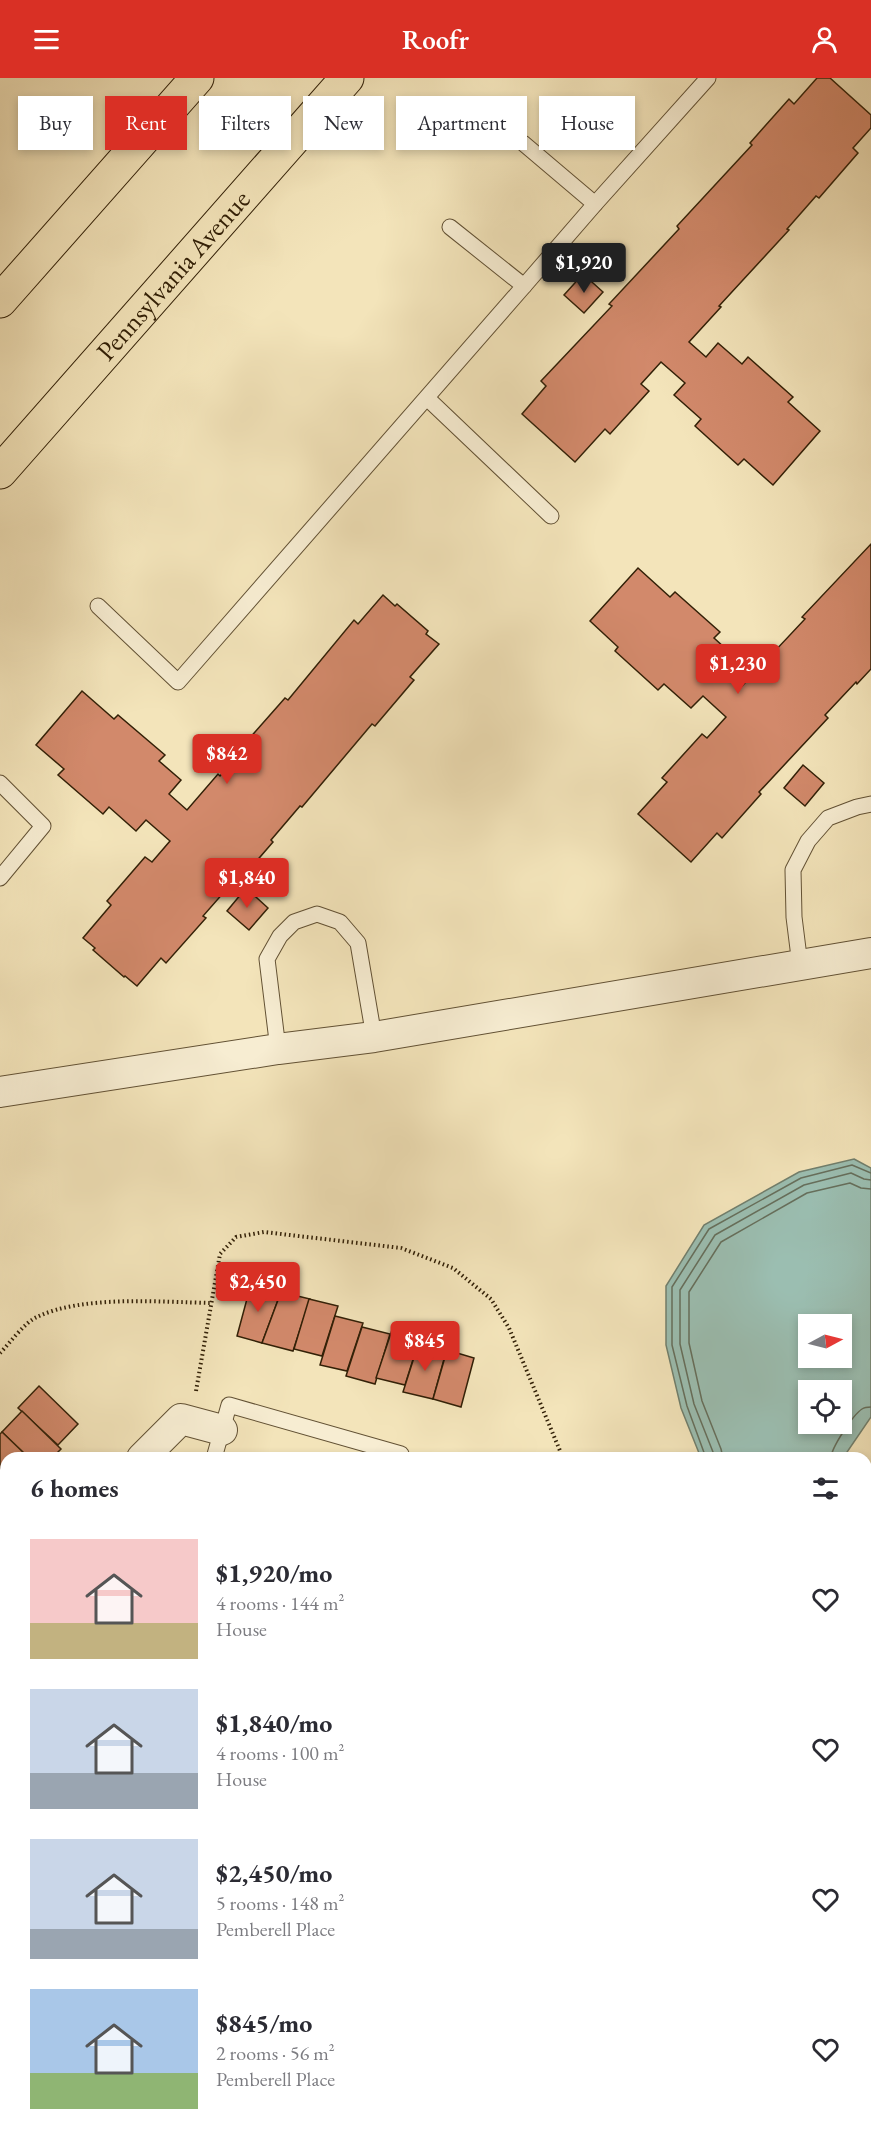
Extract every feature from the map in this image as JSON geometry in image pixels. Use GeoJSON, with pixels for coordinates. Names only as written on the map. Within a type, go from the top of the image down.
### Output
{"type":"FeatureCollection","features":[{"type":"Feature","properties":{"kind":"highway"},"geometry":{"type":"LineString","coordinates":[[0,301],[196,78]]}},
{"type":"Feature","properties":{"kind":"highway","name":"Pennsylvania Avenue"},"geometry":{"type":"LineString","coordinates":[[0,472],[347,78]]}},
{"type":"Feature","properties":{"kind":"street"},"geometry":{"type":"LineString","coordinates":[[0,1092],[374,1036],[871,953]]}},
{"type":"Feature","properties":{"kind":"street"},"geometry":{"type":"LineString","coordinates":[[148,1452],[181,1419],[222,1430]]}},
{"type":"Feature","properties":{"kind":"lane"},"geometry":{"type":"LineString","coordinates":[[98,606],[178,682],[708,78]]}},
{"type":"Feature","properties":{"kind":"lane"},"geometry":{"type":"LineString","coordinates":[[527,146],[596,204]]}},
{"type":"Feature","properties":{"kind":"lane"},"geometry":{"type":"LineString","coordinates":[[450,227],[524,286]]}},
{"type":"Feature","properties":{"kind":"lane"},"geometry":{"type":"LineString","coordinates":[[427,398],[551,516]]}},
{"type":"Feature","properties":{"kind":"lane"},"geometry":{"type":"LineString","coordinates":[[0,783],[43,826],[0,878]]}},
{"type":"Feature","properties":{"kind":"lane"},"geometry":{"type":"LineString","coordinates":[[800,965],[793,870],[808,841],[828,818],[871,804]]}},
{"type":"Feature","properties":{"kind":"lane"},"geometry":{"type":"LineString","coordinates":[[278,1049],[267,960],[280,936],[294,922],[317,914],[340,922],[358,943],[374,1036]]}},
{"type":"Feature","properties":{"kind":"lane"},"geometry":{"type":"LineString","coordinates":[[216,1452],[229,1405],[394,1452]]}},
{"type":"Feature","properties":{"kind":"path"},"geometry":{"type":"LineString","coordinates":[[190,1421],[220,1254],[236,1237],[264,1232],[401,1248],[453,1268],[491,1299],[509,1328],[561,1452]]}},
{"type":"Feature","properties":{"kind":"path"},"geometry":{"type":"LineString","coordinates":[[0,1353],[34,1318],[71,1306],[141,1301],[212,1303]]}},
{"type":"Feature","properties":{"kind":"water"},"geometry":{"type":"Polygon","coordinates":[[[854,1159],[871,1168],[871,1417],[847,1452],[699,1452],[681,1408],[666,1345],[666,1286],[704,1225],[799,1172],[854,1159]]]}},
{"type":"Feature","properties":{"kind":"building"},"geometry":{"type":"Polygon","coordinates":[[[817,78],[830,78],[871,115],[871,128],[853,148],[858,153],[819,198],[816,196],[787,229],[789,230],[689,342],[706,357],[718,343],[742,364],[748,357],[793,397],[788,402],[820,431],[773,485],[744,459],[738,465],[695,426],[701,419],[674,395],[685,383],[661,362],[641,384],[649,391],[610,434],[605,429],[575,462],[522,414],[546,386],[541,381],[612,306],[609,304],[679,229],[677,226],[752,145],[750,143],[789,99],[794,104],[817,78]]]}},
{"type":"Feature","properties":{"kind":"building"},"geometry":{"type":"Polygon","coordinates":[[[583,274],[603,292],[584,313],[564,295],[583,274]]]}},
{"type":"Feature","properties":{"kind":"building"},"geometry":{"type":"Polygon","coordinates":[[[871,544],[871,669],[825,715],[828,718],[759,792],[761,794],[722,838],[717,833],[691,862],[638,814],[667,782],[662,778],[702,734],[707,738],[726,717],[703,696],[691,708],[664,684],[658,690],[615,651],[618,647],[590,621],[638,568],[670,597],[675,592],[720,632],[714,638],[736,658],[724,671],[742,686],[805,619],[802,617],[871,544]]]}},
{"type":"Feature","properties":{"kind":"building"},"geometry":{"type":"Polygon","coordinates":[[[383,595],[428,631],[426,634],[439,644],[410,677],[414,680],[375,726],[372,724],[302,807],[300,806],[235,886],[232,883],[203,916],[206,918],[166,963],[161,958],[137,986],[93,950],[95,948],[83,938],[111,905],[107,901],[145,857],[152,862],[170,841],[146,820],[136,831],[109,807],[103,814],[58,775],[64,769],[36,745],[82,691],[114,719],[118,715],[165,755],[159,761],[181,780],[169,794],[187,810],[249,743],[247,741],[285,698],[288,700],[354,620],[358,624],[383,595]]]}},
{"type":"Feature","properties":{"kind":"building"},"geometry":{"type":"Polygon","coordinates":[[[803,765],[824,783],[805,806],[784,788],[803,765]]]}},
{"type":"Feature","properties":{"kind":"building"},"geometry":{"type":"Polygon","coordinates":[[[246,888],[268,908],[249,930],[227,911],[246,888]]]}},
{"type":"Feature","properties":{"kind":"building"},"geometry":{"type":"Polygon","coordinates":[[[251,1284],[281,1292],[262,1343],[237,1336],[251,1284]]]}},
{"type":"Feature","properties":{"kind":"building"},"geometry":{"type":"Polygon","coordinates":[[[281,1292],[310,1299],[293,1351],[262,1343],[281,1292]]]}},
{"type":"Feature","properties":{"kind":"building"},"geometry":{"type":"Polygon","coordinates":[[[309,1299],[338,1306],[322,1356],[294,1349],[309,1299]]]}},
{"type":"Feature","properties":{"kind":"building"},"geometry":{"type":"Polygon","coordinates":[[[335,1316],[363,1323],[347,1371],[320,1365],[335,1316]]]}},
{"type":"Feature","properties":{"kind":"building"},"geometry":{"type":"Polygon","coordinates":[[[362,1327],[390,1334],[375,1384],[346,1376],[362,1327]]]}},
{"type":"Feature","properties":{"kind":"building"},"geometry":{"type":"Polygon","coordinates":[[[393,1327],[421,1334],[405,1385],[376,1378],[393,1327]]]}},
{"type":"Feature","properties":{"kind":"building"},"geometry":{"type":"Polygon","coordinates":[[[418,1345],[446,1352],[433,1399],[403,1392],[418,1345]]]}},
{"type":"Feature","properties":{"kind":"building"},"geometry":{"type":"Polygon","coordinates":[[[447,1350],[474,1358],[461,1407],[433,1399],[447,1350]]]}},
{"type":"Feature","properties":{"kind":"building"},"geometry":{"type":"Polygon","coordinates":[[[39,1386],[78,1424],[58,1445],[18,1408],[39,1386]]]}},
{"type":"Feature","properties":{"kind":"building"},"geometry":{"type":"Polygon","coordinates":[[[22,1411],[61,1449],[58,1452],[23,1452],[2,1432],[22,1411]]]}},
{"type":"Feature","properties":{"kind":"building"},"geometry":{"type":"Polygon","coordinates":[[[2,1432],[23,1452],[0,1452],[2,1432]]]}}]}
